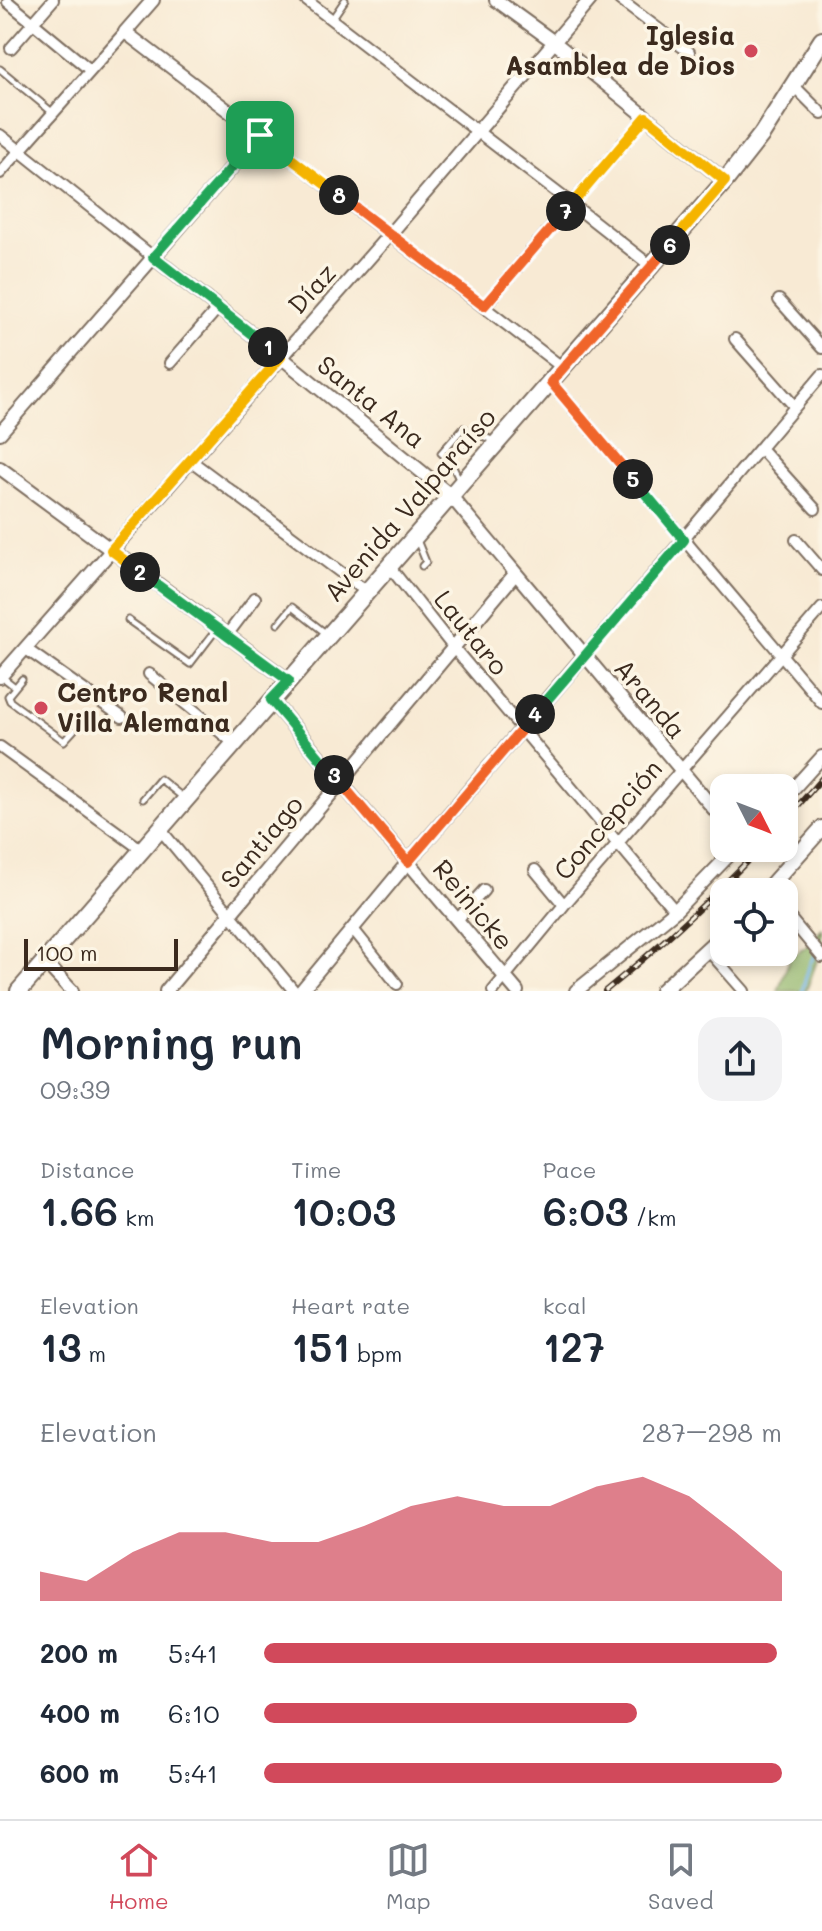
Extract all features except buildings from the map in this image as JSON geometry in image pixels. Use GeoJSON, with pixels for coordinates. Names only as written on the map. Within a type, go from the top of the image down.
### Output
{"type":"FeatureCollection","features":[{"type":"Feature","properties":{"kind":"main road","name":"Avenida Valparaíso"},"geometry":{"type":"LineString","coordinates":[[19,991],[725,181],[756,143],[822,40]]}},
{"type":"Feature","properties":{"kind":"main road"},"geometry":{"type":"LineString","coordinates":[[778,878],[822,828]]}},
{"type":"Feature","properties":{"kind":"main road"},"geometry":{"type":"LineString","coordinates":[[665,990],[708,950]]}},
{"type":"Feature","properties":{"kind":"street"},"geometry":{"type":"LineString","coordinates":[[11,48],[53,0]]}},
{"type":"Feature","properties":{"kind":"street"},"geometry":{"type":"LineString","coordinates":[[0,173],[153,0]]}},
{"type":"Feature","properties":{"kind":"street"},"geometry":{"type":"LineString","coordinates":[[306,0],[651,266]]}},
{"type":"Feature","properties":{"kind":"street"},"geometry":{"type":"LineString","coordinates":[[496,0],[554,42],[725,181]]}},
{"type":"Feature","properties":{"kind":"street","name":"Díaz"},"geometry":{"type":"LineString","coordinates":[[0,677],[390,234],[590,0]]}},
{"type":"Feature","properties":{"kind":"street"},"geometry":{"type":"LineString","coordinates":[[620,0],[689,52]]}},
{"type":"Feature","properties":{"kind":"street"},"geometry":{"type":"LineString","coordinates":[[8,2],[90,70]]}},
{"type":"Feature","properties":{"kind":"street"},"geometry":{"type":"LineString","coordinates":[[125,32],[563,368]]}},
{"type":"Feature","properties":{"kind":"street"},"geometry":{"type":"LineString","coordinates":[[794,86],[822,114]]}},
{"type":"Feature","properties":{"kind":"street"},"geometry":{"type":"LineString","coordinates":[[484,306],[646,117]]}},
{"type":"Feature","properties":{"kind":"street","name":"Santa Ana"},"geometry":{"type":"LineString","coordinates":[[0,135],[432,480],[455,490]]}},
{"type":"Feature","properties":{"kind":"street"},"geometry":{"type":"LineString","coordinates":[[0,433],[260,135]]}},
{"type":"Feature","properties":{"kind":"street"},"geometry":{"type":"LineString","coordinates":[[779,300],[822,348]]}},
{"type":"Feature","properties":{"kind":"street"},"geometry":{"type":"LineString","coordinates":[[170,363],[218,308]]}},
{"type":"Feature","properties":{"kind":"street"},"geometry":{"type":"LineString","coordinates":[[735,339],[795,407]]}},
{"type":"Feature","properties":{"kind":"street"},"geometry":{"type":"LineString","coordinates":[[301,991],[822,375]]}},
{"type":"Feature","properties":{"kind":"street"},"geometry":{"type":"LineString","coordinates":[[551,382],[822,703]]}},
{"type":"Feature","properties":{"kind":"street"},"geometry":{"type":"LineString","coordinates":[[760,448],[815,509]]}},
{"type":"Feature","properties":{"kind":"street"},"geometry":{"type":"LineString","coordinates":[[190,460],[367,592]]}},
{"type":"Feature","properties":{"kind":"street"},"geometry":{"type":"LineString","coordinates":[[0,468],[289,681]]}},
{"type":"Feature","properties":{"kind":"street","name":"Aranda"},"geometry":{"type":"LineString","coordinates":[[455,490],[515,574],[710,804]]}},
{"type":"Feature","properties":{"kind":"street"},"geometry":{"type":"LineString","coordinates":[[796,540],[822,570]]}},
{"type":"Feature","properties":{"kind":"street","name":"Lautaro"},"geometry":{"type":"LineString","coordinates":[[389,566],[408,582],[453,647],[675,911]]}},
{"type":"Feature","properties":{"kind":"street","name":"Santiago"},"geometry":{"type":"LineString","coordinates":[[166,991],[515,574]]}},
{"type":"Feature","properties":{"kind":"street"},"geometry":{"type":"LineString","coordinates":[[222,631],[255,598]]}},
{"type":"Feature","properties":{"kind":"street","name":"Concepción"},"geometry":{"type":"LineString","coordinates":[[493,991],[822,608]]}},
{"type":"Feature","properties":{"kind":"street"},"geometry":{"type":"LineString","coordinates":[[26,649],[122,717]]}},
{"type":"Feature","properties":{"kind":"street"},"geometry":{"type":"LineString","coordinates":[[149,674],[234,743]]}},
{"type":"Feature","properties":{"kind":"street","name":"Reinicke"},"geometry":{"type":"LineString","coordinates":[[271,700],[517,991]]}},
{"type":"Feature","properties":{"kind":"street"},"geometry":{"type":"LineString","coordinates":[[0,747],[142,850]]}},
{"type":"Feature","properties":{"kind":"street"},"geometry":{"type":"LineString","coordinates":[[798,784],[822,757]]}},
{"type":"Feature","properties":{"kind":"street"},"geometry":{"type":"LineString","coordinates":[[160,829],[294,991]]}},
{"type":"Feature","properties":{"kind":"street"},"geometry":{"type":"LineString","coordinates":[[576,991],[675,911],[722,862]]}},
{"type":"Feature","properties":{"kind":"street"},"geometry":{"type":"LineString","coordinates":[[535,870],[564,905]]}},
{"type":"Feature","properties":{"kind":"street"},"geometry":{"type":"LineString","coordinates":[[457,920],[484,890]]}},
{"type":"Feature","properties":{"kind":"street"},"geometry":{"type":"LineString","coordinates":[[798,926],[822,957]]}},
{"type":"Feature","properties":{"kind":"street"},"geometry":{"type":"LineString","coordinates":[[353,929],[397,984]]}},
{"type":"Feature","properties":{"kind":"street"},"geometry":{"type":"LineString","coordinates":[[708,950],[744,991]]}},
{"type":"Feature","properties":{"kind":"street"},"geometry":{"type":"LineString","coordinates":[[44,961],[72,991]]}},
{"type":"Feature","properties":{"kind":"lane"},"geometry":{"type":"LineString","coordinates":[[331,20],[345,0]]}},
{"type":"Feature","properties":{"kind":"lane"},"geometry":{"type":"LineString","coordinates":[[0,69],[53,113]]}},
{"type":"Feature","properties":{"kind":"lane"},"geometry":{"type":"LineString","coordinates":[[455,490],[451,460],[441,453],[463,428],[497,442]]}},
{"type":"Feature","properties":{"kind":"lane"},"geometry":{"type":"LineString","coordinates":[[462,447],[475,433]]}},
{"type":"Feature","properties":{"kind":"lane"},"geometry":{"type":"LineString","coordinates":[[432,480],[451,460]]}},
{"type":"Feature","properties":{"kind":"lane"},"geometry":{"type":"LineString","coordinates":[[415,536],[426,562],[422,566]]}},
{"type":"Feature","properties":{"kind":"lane"},"geometry":{"type":"LineString","coordinates":[[278,624],[292,607],[328,635]]}},
{"type":"Feature","properties":{"kind":"lane"},"geometry":{"type":"LineString","coordinates":[[128,620],[190,664],[222,631]]}},
{"type":"Feature","properties":{"kind":"lane"},"geometry":{"type":"LineString","coordinates":[[0,677],[15,687]]}},
{"type":"Feature","properties":{"kind":"lane"},"geometry":{"type":"LineString","coordinates":[[22,679],[8,696],[10,701],[61,739],[66,740],[74,730]]}},
{"type":"Feature","properties":{"kind":"lane"},"geometry":{"type":"LineString","coordinates":[[143,799],[160,779],[185,800]]}},
{"type":"Feature","properties":{"kind":"green space"},"geometry":{"type":"Polygon","coordinates":[[[822,929],[822,954],[806,991],[778,991],[787,966],[798,966],[798,953],[822,929]]]}},
{"type":"Feature","properties":{"kind":"waterway"},"geometry":{"type":"LineString","coordinates":[[802,991],[810,963],[816,954]]}},
{"type":"Feature","properties":{"kind":"railway"},"geometry":{"type":"LineString","coordinates":[[798,806],[822,778]]}},
{"type":"Feature","properties":{"kind":"railway"},"geometry":{"type":"LineString","coordinates":[[605,991],[685,922],[746,862]]}},
{"type":"Feature","properties":{"kind":"place","name":"Iglesia Asamblea de Dios"},"geometry":{"type":"Point","coordinates":[751,51]}},
{"type":"Feature","properties":{"kind":"place","name":"Centro Renal Villa Alemana"},"geometry":{"type":"Point","coordinates":[41,708]}},
{"type":"Feature","properties":{"kind":"route"},"geometry":{"type":"LineString","coordinates":[[646,117],[725,181],[551,382],[684,540],[408,862],[271,700],[289,681],[111,550],[281,357],[153,257],[260,135],[484,306],[646,117]]}}]}
